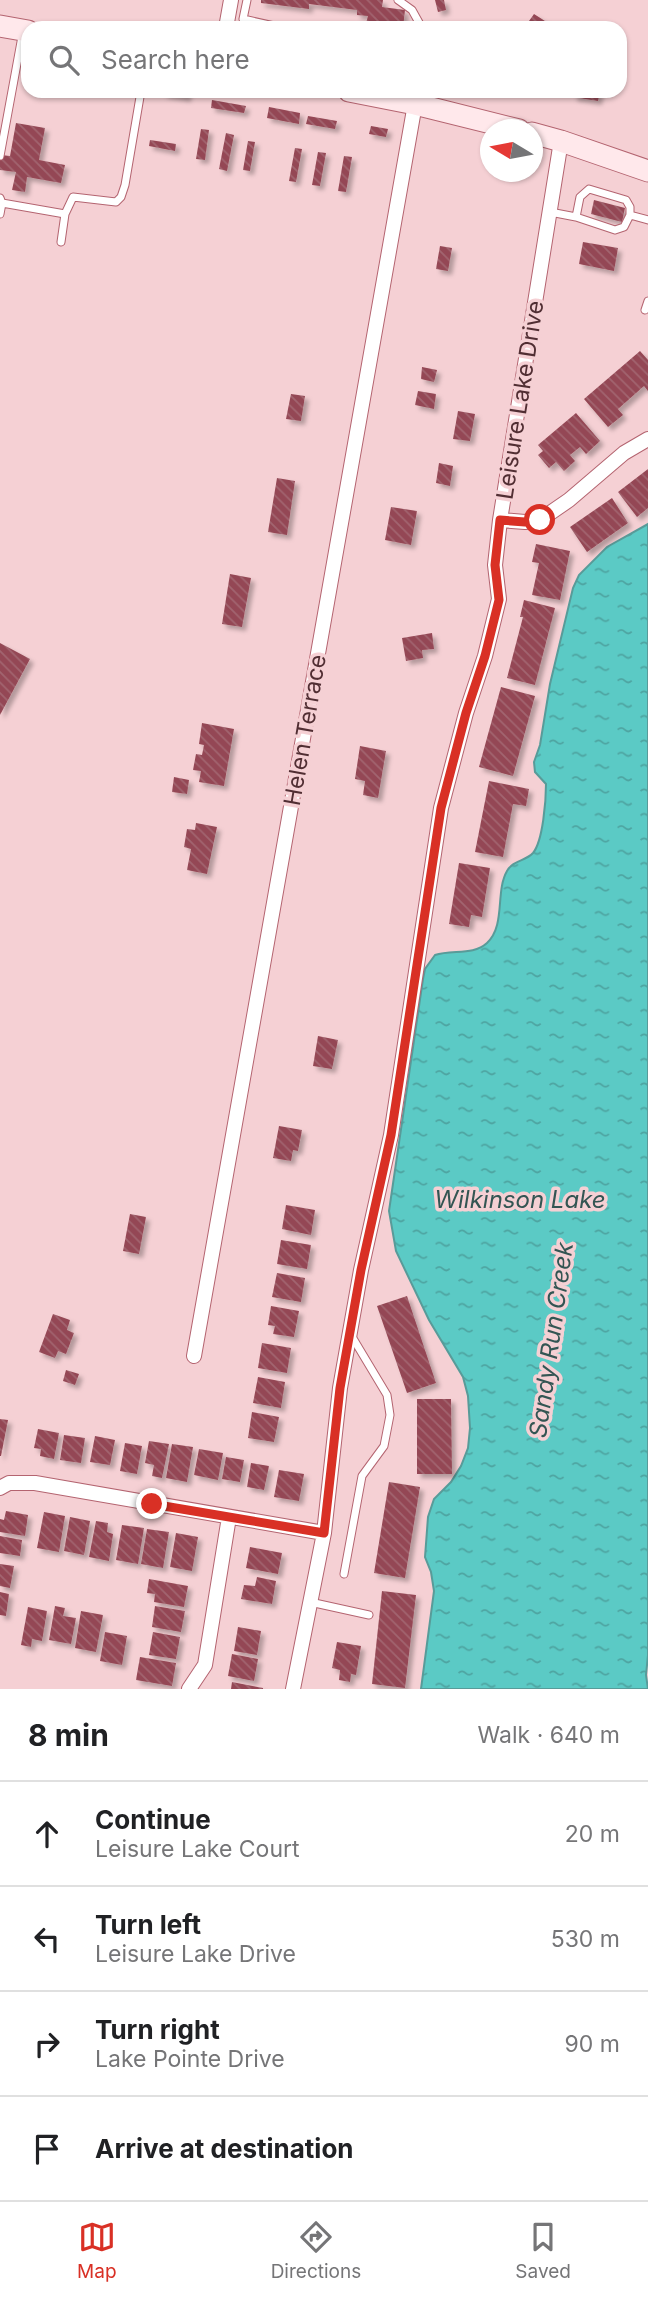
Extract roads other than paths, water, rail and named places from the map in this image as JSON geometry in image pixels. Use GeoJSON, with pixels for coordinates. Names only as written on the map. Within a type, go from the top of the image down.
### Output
{"type":"FeatureCollection","features":[{"type":"Feature","properties":{"kind":"main road"},"geometry":{"type":"LineString","coordinates":[[0,26],[21,30]]}},
{"type":"Feature","properties":{"kind":"main road"},"geometry":{"type":"LineString","coordinates":[[402,98],[480,119]]}},
{"type":"Feature","properties":{"kind":"main road"},"geometry":{"type":"LineString","coordinates":[[543,136],[648,171]]}},
{"type":"Feature","properties":{"kind":"street"},"geometry":{"type":"LineString","coordinates":[[227,21],[231,0]]}},
{"type":"Feature","properties":{"kind":"street","name":"Helen Terrace"},"geometry":{"type":"LineString","coordinates":[[194,1356],[402,98]]}},
{"type":"Feature","properties":{"kind":"street","name":"Leisure Lake Drive"},"geometry":{"type":"LineString","coordinates":[[293,1689],[324,1533],[340,1388],[361,1270],[391,1135],[441,808],[499,600],[495,565],[500,520],[561,141]]}},
{"type":"Feature","properties":{"kind":"street"},"geometry":{"type":"LineString","coordinates":[[500,520],[540,520],[569,500],[624,453],[648,439]]}},
{"type":"Feature","properties":{"kind":"street"},"geometry":{"type":"LineString","coordinates":[[0,1488],[9,1483],[35,1483],[324,1533]]}},
{"type":"Feature","properties":{"kind":"street"},"geometry":{"type":"LineString","coordinates":[[189,1689],[205,1665],[229,1517]]}},
{"type":"Feature","properties":{"kind":"lane"},"geometry":{"type":"LineString","coordinates":[[247,0],[243,19],[252,21]]}},
{"type":"Feature","properties":{"kind":"lane"},"geometry":{"type":"LineString","coordinates":[[398,0],[412,10],[418,21]]}},
{"type":"Feature","properties":{"kind":"lane"},"geometry":{"type":"LineString","coordinates":[[0,156],[21,55]]}},
{"type":"Feature","properties":{"kind":"lane"},"geometry":{"type":"LineString","coordinates":[[61,242],[65,214],[73,197],[116,202],[121,197],[140,98]]}},
{"type":"Feature","properties":{"kind":"lane"},"geometry":{"type":"LineString","coordinates":[[550,212],[576,217],[603,222],[615,230],[624,227],[630,207],[626,200],[609,200],[589,189],[580,197],[576,217]]}},
{"type":"Feature","properties":{"kind":"lane"},"geometry":{"type":"LineString","coordinates":[[0,214],[1,201],[65,214]]}},
{"type":"Feature","properties":{"kind":"lane"},"geometry":{"type":"LineString","coordinates":[[629,215],[648,220]]}},
{"type":"Feature","properties":{"kind":"lane"},"geometry":{"type":"LineString","coordinates":[[645,310],[648,301]]}},
{"type":"Feature","properties":{"kind":"lane"},"geometry":{"type":"LineString","coordinates":[[344,1574],[362,1476],[384,1446],[390,1415],[387,1395],[350,1334]]}},
{"type":"Feature","properties":{"kind":"lane"},"geometry":{"type":"LineString","coordinates":[[310,1602],[369,1615]]}},
{"type":"Feature","properties":{"kind":"water","name":"Wilkinson Lake"},"geometry":{"type":"Polygon","coordinates":[[[648,524],[648,1689],[421,1689],[434,1591],[425,1557],[428,1517],[434,1499],[451,1482],[461,1466],[468,1448],[470,1428],[468,1396],[463,1377],[429,1320],[396,1251],[389,1211],[423,979],[425,969],[435,955],[475,950],[493,936],[499,918],[503,879],[513,865],[533,853],[542,830],[546,784],[535,772],[534,762],[540,745],[550,684],[573,588],[579,575],[607,547],[648,524]]]}},
{"type":"Feature","properties":{"kind":"water label","name":"Sandy Run Creek"},"geometry":{"type":"Point","coordinates":[551,1340]}}]}
